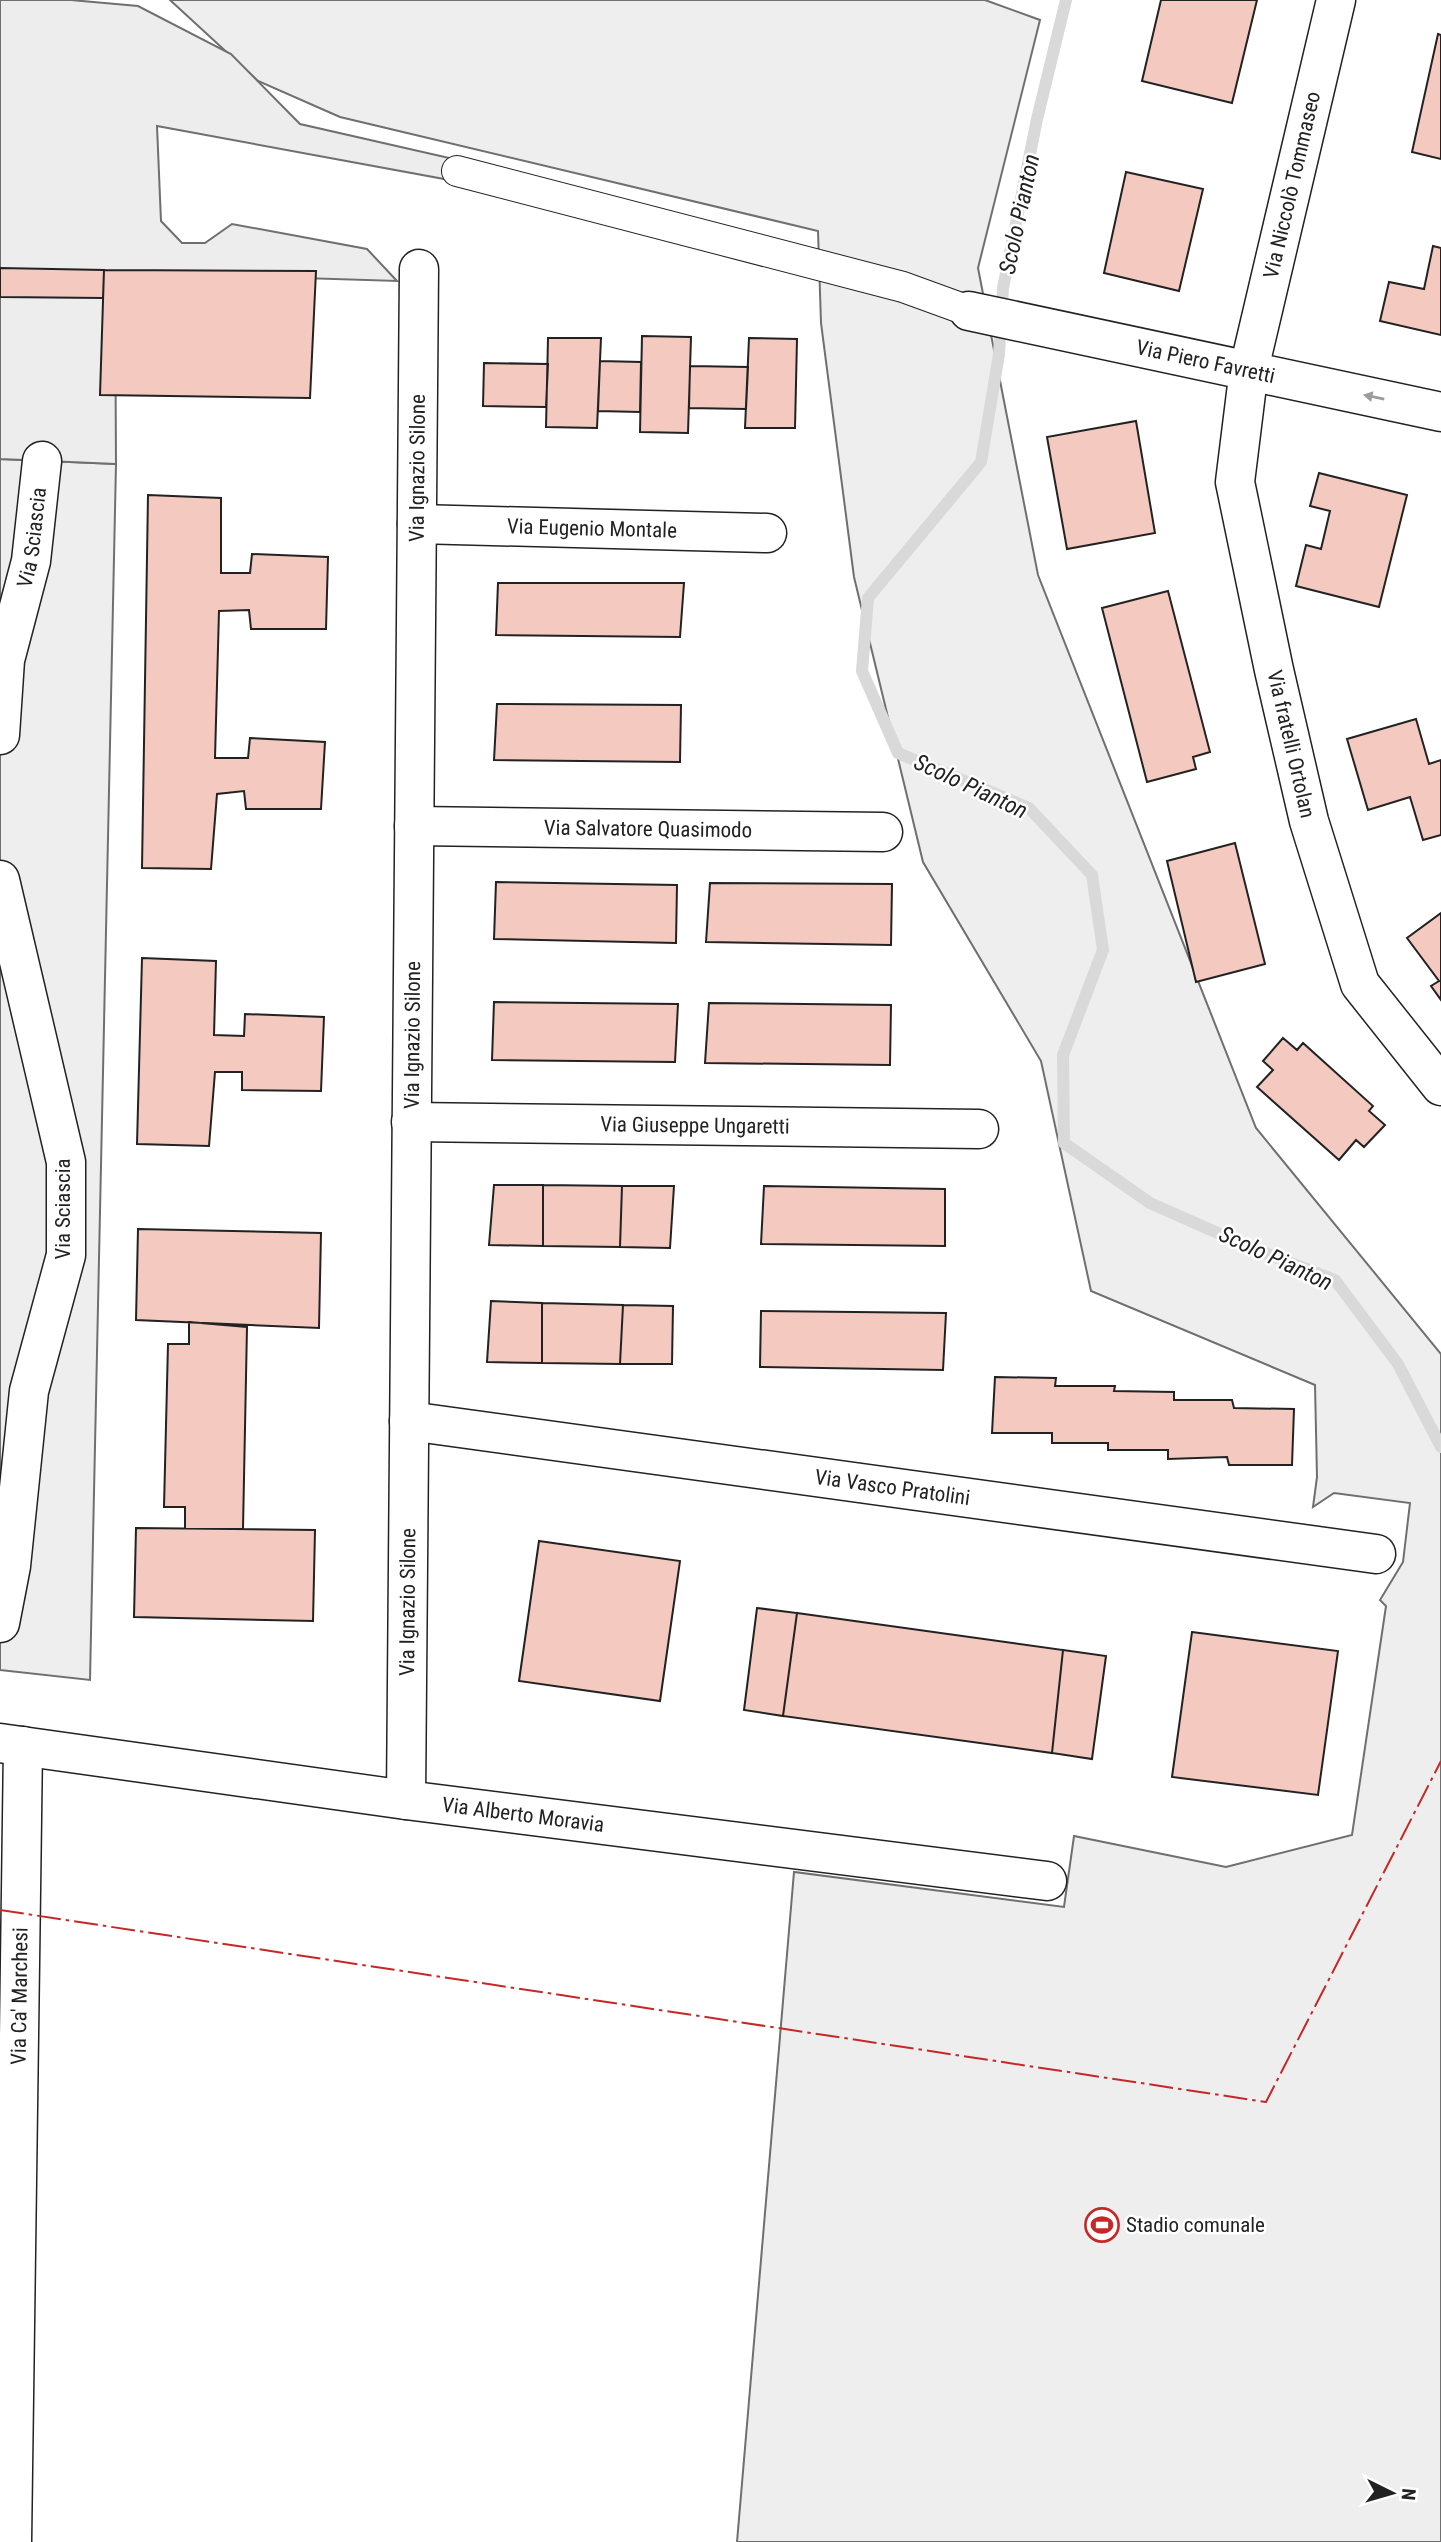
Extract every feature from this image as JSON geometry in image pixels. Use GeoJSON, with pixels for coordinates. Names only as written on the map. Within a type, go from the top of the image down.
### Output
{"type":"FeatureCollection","features":[{"type":"Feature","properties":{"kind":"street","name":"Via Niccolò Tommaseo"},"geometry":{"type":"LineString","coordinates":[[1249,369],[1336,0]]}},
{"type":"Feature","properties":{"kind":"street"},"geometry":{"type":"LineString","coordinates":[[457,171],[903,287],[969,311]]}},
{"type":"Feature","properties":{"kind":"street","name":"Via Ignazio Silone"},"geometry":{"type":"LineString","coordinates":[[406,1800],[419,270]]}},
{"type":"Feature","properties":{"kind":"street","name":"Via Piero Favretti"},"geometry":{"type":"LineString","coordinates":[[969,311],[1441,412]]}},
{"type":"Feature","properties":{"kind":"street","name":"Via fratelli Ortolan"},"geometry":{"type":"LineString","coordinates":[[1249,369],[1235,482],[1309,821],[1360,984],[1441,1086]]}},
{"type":"Feature","properties":{"kind":"street","name":"Via Sciascia"},"geometry":{"type":"LineString","coordinates":[[0,735],[5,660],[31,561],[41,461]]}},
{"type":"Feature","properties":{"kind":"street","name":"Via Eugenio Montale"},"geometry":{"type":"LineString","coordinates":[[417,524],[767,533]]}},
{"type":"Feature","properties":{"kind":"street","name":"Via Salvatore Quasimodo"},"geometry":{"type":"LineString","coordinates":[[414,826],[883,832]]}},
{"type":"Feature","properties":{"kind":"street","name":"Via Sciascia"},"geometry":{"type":"LineString","coordinates":[[0,880],[66,1162],[66,1255],[29,1391],[11,1566],[0,1623]]}},
{"type":"Feature","properties":{"kind":"street","name":"Via Giuseppe Ungaretti"},"geometry":{"type":"LineString","coordinates":[[411,1122],[979,1129]]}},
{"type":"Feature","properties":{"kind":"street","name":"Via Vasco Pratolini"},"geometry":{"type":"LineString","coordinates":[[409,1421],[1376,1554]]}},
{"type":"Feature","properties":{"kind":"street","name":"Via Alberto Moravia"},"geometry":{"type":"LineString","coordinates":[[12,1744],[406,1800],[1047,1881]]}},
{"type":"Feature","properties":{"kind":"street","name":"Via Ca' Marchesi"},"geometry":{"type":"LineString","coordinates":[[12,1744],[12,2542]]}},
{"type":"Feature","properties":{"kind":"shaded area"},"geometry":{"type":"Polygon","coordinates":[[[0,0],[71,0],[138,6],[231,54],[300,124],[458,160],[455,181],[157,126],[161,221],[182,243],[205,243],[232,224],[367,249],[397,281],[115,272],[116,464],[0,459],[0,0]]]}},
{"type":"Feature","properties":{"kind":"shaded area"},"geometry":{"type":"Polygon","coordinates":[[[170,0],[985,0],[1040,20],[978,268],[1038,575],[1256,1128],[1441,1354],[1441,2542],[737,2542],[794,1872],[1064,1907],[1074,1836],[1226,1867],[1352,1835],[1386,1606],[1380,1600],[1403,1562],[1410,1503],[1334,1493],[1313,1507],[1317,1477],[1315,1385],[1091,1291],[1041,1061],[923,862],[854,577],[821,323],[818,231],[340,117],[258,81],[170,0]]]}},
{"type":"Feature","properties":{"kind":"shaded area"},"geometry":{"type":"Polygon","coordinates":[[[0,459],[116,464],[90,1680],[0,1670],[0,459]]]}},
{"type":"Feature","properties":{"kind":"building"},"geometry":{"type":"Polygon","coordinates":[[[1161,0],[1257,0],[1232,103],[1142,81],[1161,0]]]}},
{"type":"Feature","properties":{"kind":"building"},"geometry":{"type":"Polygon","coordinates":[[[1438,34],[1441,35],[1441,159],[1412,152],[1438,34]]]}},
{"type":"Feature","properties":{"kind":"building"},"geometry":{"type":"Polygon","coordinates":[[[1126,172],[1203,189],[1179,291],[1104,273],[1126,172]]]}},
{"type":"Feature","properties":{"kind":"building"},"geometry":{"type":"Polygon","coordinates":[[[1433,246],[1441,248],[1441,335],[1380,321],[1389,282],[1424,289],[1433,246]]]}},
{"type":"Feature","properties":{"kind":"building"},"geometry":{"type":"Polygon","coordinates":[[[0,268],[104,270],[103,298],[0,297],[0,268]]]}},
{"type":"Feature","properties":{"kind":"building"},"geometry":{"type":"Polygon","coordinates":[[[104,270],[316,271],[310,398],[100,395],[104,270]]]}},
{"type":"Feature","properties":{"kind":"building"},"geometry":{"type":"Polygon","coordinates":[[[642,336],[691,337],[688,433],[640,432],[642,336]]]}},
{"type":"Feature","properties":{"kind":"building"},"geometry":{"type":"Polygon","coordinates":[[[548,338],[601,338],[597,428],[546,427],[548,338]]]}},
{"type":"Feature","properties":{"kind":"building"},"geometry":{"type":"Polygon","coordinates":[[[749,338],[797,339],[795,428],[745,428],[749,338]]]}},
{"type":"Feature","properties":{"kind":"building"},"geometry":{"type":"Polygon","coordinates":[[[600,361],[641,362],[640,412],[598,411],[600,361]]]}},
{"type":"Feature","properties":{"kind":"building"},"geometry":{"type":"Polygon","coordinates":[[[484,363],[548,364],[546,407],[483,406],[484,363]]]}},
{"type":"Feature","properties":{"kind":"building"},"geometry":{"type":"Polygon","coordinates":[[[690,366],[748,367],[746,409],[689,408],[690,366]]]}},
{"type":"Feature","properties":{"kind":"building"},"geometry":{"type":"Polygon","coordinates":[[[1136,421],[1155,533],[1067,549],[1047,437],[1136,421]]]}},
{"type":"Feature","properties":{"kind":"building"},"geometry":{"type":"Polygon","coordinates":[[[1319,473],[1407,495],[1379,607],[1296,586],[1306,545],[1321,549],[1330,511],[1310,506],[1319,473]]]}},
{"type":"Feature","properties":{"kind":"building"},"geometry":{"type":"Polygon","coordinates":[[[148,495],[221,498],[221,573],[250,573],[252,554],[328,557],[326,629],[251,629],[249,610],[219,611],[215,758],[248,758],[250,738],[325,742],[321,809],[246,809],[244,791],[217,794],[211,869],[142,868],[148,495]]]}},
{"type":"Feature","properties":{"kind":"building"},"geometry":{"type":"Polygon","coordinates":[[[498,583],[684,583],[680,637],[496,635],[498,583]]]}},
{"type":"Feature","properties":{"kind":"building"},"geometry":{"type":"Polygon","coordinates":[[[1168,591],[1210,752],[1193,757],[1196,769],[1147,782],[1102,608],[1168,591]]]}},
{"type":"Feature","properties":{"kind":"building"},"geometry":{"type":"Polygon","coordinates":[[[497,704],[681,705],[680,762],[494,760],[497,704]]]}},
{"type":"Feature","properties":{"kind":"building"},"geometry":{"type":"Polygon","coordinates":[[[1416,719],[1429,764],[1441,760],[1441,835],[1423,840],[1410,797],[1368,810],[1347,739],[1416,719]]]}},
{"type":"Feature","properties":{"kind":"building"},"geometry":{"type":"Polygon","coordinates":[[[1235,843],[1265,964],[1196,982],[1167,861],[1235,843]]]}},
{"type":"Feature","properties":{"kind":"building"},"geometry":{"type":"Polygon","coordinates":[[[496,882],[677,885],[676,943],[494,939],[496,882]]]}},
{"type":"Feature","properties":{"kind":"building"},"geometry":{"type":"Polygon","coordinates":[[[710,883],[892,884],[891,945],[706,942],[710,883]]]}},
{"type":"Feature","properties":{"kind":"building"},"geometry":{"type":"Polygon","coordinates":[[[1441,913],[1441,1000],[1431,986],[1439,981],[1407,938],[1441,913]]]}},
{"type":"Feature","properties":{"kind":"building"},"geometry":{"type":"Polygon","coordinates":[[[142,958],[216,961],[214,1035],[244,1036],[245,1014],[324,1017],[321,1091],[242,1090],[242,1072],[215,1072],[209,1146],[137,1144],[142,958]]]}},
{"type":"Feature","properties":{"kind":"building"},"geometry":{"type":"Polygon","coordinates":[[[494,1002],[678,1004],[675,1062],[492,1060],[494,1002]]]}},
{"type":"Feature","properties":{"kind":"building"},"geometry":{"type":"Polygon","coordinates":[[[709,1003],[891,1005],[890,1065],[705,1063],[709,1003]]]}},
{"type":"Feature","properties":{"kind":"building"},"geometry":{"type":"Polygon","coordinates":[[[1283,1038],[1297,1050],[1303,1043],[1373,1106],[1369,1111],[1385,1125],[1364,1147],[1356,1140],[1339,1160],[1257,1087],[1273,1070],[1263,1061],[1283,1038]]]}},
{"type":"Feature","properties":{"kind":"building"},"geometry":{"type":"Polygon","coordinates":[[[494,1185],[543,1185],[543,1246],[489,1245],[494,1185]]]}},
{"type":"Feature","properties":{"kind":"building"},"geometry":{"type":"Polygon","coordinates":[[[543,1185],[622,1186],[620,1247],[543,1246],[543,1185]]]}},
{"type":"Feature","properties":{"kind":"building"},"geometry":{"type":"Polygon","coordinates":[[[622,1186],[674,1186],[670,1248],[620,1247],[622,1186]]]}},
{"type":"Feature","properties":{"kind":"building"},"geometry":{"type":"Polygon","coordinates":[[[764,1186],[945,1189],[945,1246],[761,1244],[764,1186]]]}},
{"type":"Feature","properties":{"kind":"building"},"geometry":{"type":"Polygon","coordinates":[[[138,1229],[321,1233],[319,1328],[136,1320],[138,1229]]]}},
{"type":"Feature","properties":{"kind":"building"},"geometry":{"type":"Polygon","coordinates":[[[491,1301],[542,1303],[542,1363],[487,1362],[491,1301]]]}},
{"type":"Feature","properties":{"kind":"building"},"geometry":{"type":"Polygon","coordinates":[[[542,1303],[623,1305],[620,1364],[542,1363],[542,1303]]]}},
{"type":"Feature","properties":{"kind":"building"},"geometry":{"type":"Polygon","coordinates":[[[623,1305],[673,1306],[672,1364],[620,1364],[623,1305]]]}},
{"type":"Feature","properties":{"kind":"building"},"geometry":{"type":"Polygon","coordinates":[[[761,1311],[946,1313],[943,1370],[760,1367],[761,1311]]]}},
{"type":"Feature","properties":{"kind":"building"},"geometry":{"type":"Polygon","coordinates":[[[189,1322],[247,1327],[243,1529],[185,1529],[185,1507],[164,1507],[168,1344],[189,1344],[189,1322]]]}},
{"type":"Feature","properties":{"kind":"building"},"geometry":{"type":"Polygon","coordinates":[[[995,1377],[1056,1378],[1055,1386],[1115,1386],[1114,1391],[1174,1392],[1174,1400],[1232,1400],[1234,1408],[1294,1409],[1292,1465],[1229,1465],[1227,1457],[1168,1459],[1168,1450],[1108,1450],[1108,1443],[1052,1443],[1052,1433],[992,1433],[995,1377]]]}},
{"type":"Feature","properties":{"kind":"building"},"geometry":{"type":"Polygon","coordinates":[[[136,1528],[315,1530],[313,1621],[134,1617],[136,1528]]]}},
{"type":"Feature","properties":{"kind":"building"},"geometry":{"type":"Polygon","coordinates":[[[539,1541],[680,1561],[660,1701],[519,1681],[539,1541]]]}},
{"type":"Feature","properties":{"kind":"building"},"geometry":{"type":"Polygon","coordinates":[[[757,1608],[797,1613],[783,1716],[744,1710],[757,1608]]]}},
{"type":"Feature","properties":{"kind":"building"},"geometry":{"type":"Polygon","coordinates":[[[797,1613],[1063,1650],[1052,1753],[783,1716],[797,1613]]]}},
{"type":"Feature","properties":{"kind":"building"},"geometry":{"type":"Polygon","coordinates":[[[1192,1632],[1338,1651],[1318,1795],[1172,1777],[1192,1632]]]}},
{"type":"Feature","properties":{"kind":"building"},"geometry":{"type":"Polygon","coordinates":[[[1063,1650],[1106,1656],[1092,1759],[1052,1753],[1063,1650]]]}},
{"type":"Feature","properties":{"kind":"waterway","name":"Scolo Pianton"},"geometry":{"type":"LineString","coordinates":[[1066,0],[1037,119],[1003,288],[999,354],[981,462],[868,598],[862,671],[898,753],[1029,808],[1092,875],[1103,950],[1063,1055],[1064,1143],[1150,1203],[1247,1246],[1335,1280],[1398,1364],[1441,1447]]}},
{"type":"Feature","properties":{"kind":"power"},"geometry":{"type":"LineString","coordinates":[[0,1910],[1266,2102],[1441,1761]]}},
{"type":"Feature","properties":{"kind":"place","name":"Stadio comunale"},"geometry":{"type":"Point","coordinates":[1102,2225]}}]}
